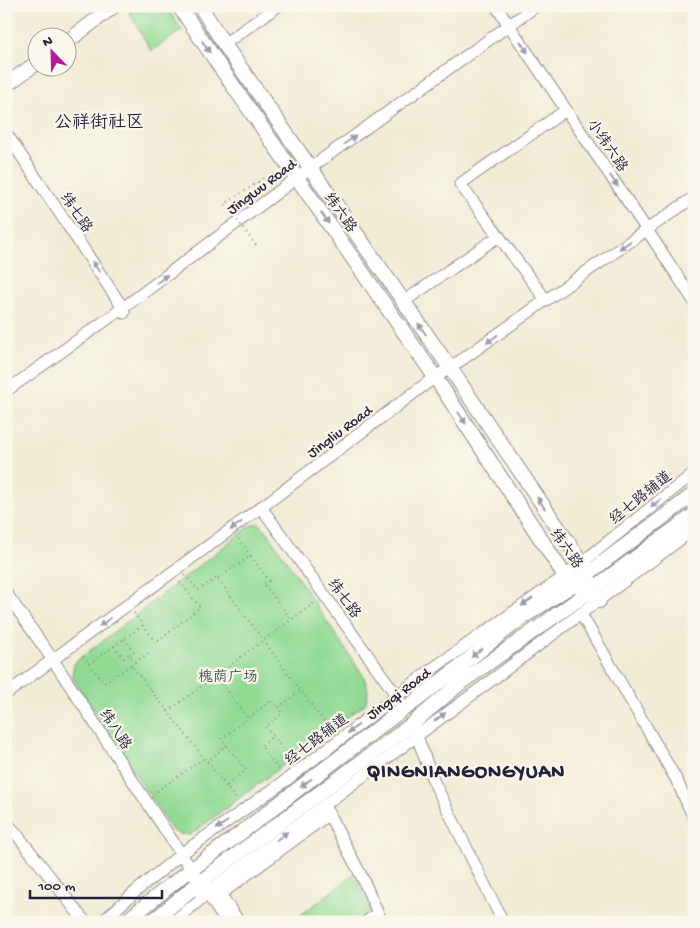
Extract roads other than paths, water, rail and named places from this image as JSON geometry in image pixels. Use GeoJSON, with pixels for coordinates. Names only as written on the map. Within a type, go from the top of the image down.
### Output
{"type":"FeatureCollection","features":[{"type":"Feature","properties":{"kind":"main road"},"geometry":{"type":"LineString","coordinates":[[78,33],[114,6]]}},
{"type":"Feature","properties":{"kind":"main road","name":"纬六路"},"geometry":{"type":"LineString","coordinates":[[180,6],[218,64],[435,377],[569,580],[595,596]]}},
{"type":"Feature","properties":{"kind":"main road","name":"纬六路"},"geometry":{"type":"LineString","coordinates":[[200,6],[224,44],[450,368],[585,568],[595,596]]}},
{"type":"Feature","properties":{"kind":"main road"},"geometry":{"type":"LineString","coordinates":[[6,85],[28,69]]}},
{"type":"Feature","properties":{"kind":"main road","name":"Jingqi Road"},"geometry":{"type":"LineString","coordinates":[[125,922],[400,702],[413,703],[585,568],[694,494]]}},
{"type":"Feature","properties":{"kind":"main road","name":"Jingqi Road"},"geometry":{"type":"LineString","coordinates":[[152,922],[200,882],[414,730],[463,681],[595,596],[694,515]]}},
{"type":"Feature","properties":{"kind":"street"},"geometry":{"type":"LineString","coordinates":[[224,44],[278,6]]}},
{"type":"Feature","properties":{"kind":"street","name":"小纬六路"},"geometry":{"type":"LineString","coordinates":[[496,6],[694,301]]}},
{"type":"Feature","properties":{"kind":"street","name":"Jingwu Road"},"geometry":{"type":"LineString","coordinates":[[6,391],[124,312],[310,168],[536,6]]}},
{"type":"Feature","properties":{"kind":"street"},"geometry":{"type":"LineString","coordinates":[[546,300],[460,184],[566,110]]}},
{"type":"Feature","properties":{"kind":"street","name":"纬七路"},"geometry":{"type":"LineString","coordinates":[[6,133],[124,312]]}},
{"type":"Feature","properties":{"kind":"street","name":"Jingliu Road"},"geometry":{"type":"LineString","coordinates":[[6,694],[435,377],[694,197]]}},
{"type":"Feature","properties":{"kind":"street"},"geometry":{"type":"LineString","coordinates":[[403,302],[499,236]]}},
{"type":"Feature","properties":{"kind":"street","name":"经七路辅道"},"geometry":{"type":"LineString","coordinates":[[585,568],[694,473]]}},
{"type":"Feature","properties":{"kind":"street","name":"纬七路"},"geometry":{"type":"LineString","coordinates":[[261,507],[400,702]]}},
{"type":"Feature","properties":{"kind":"street"},"geometry":{"type":"LineString","coordinates":[[218,896],[326,809],[414,730],[581,614],[595,596],[694,529]]}},
{"type":"Feature","properties":{"kind":"street","name":"纬八路"},"geometry":{"type":"LineString","coordinates":[[6,593],[53,660],[200,882]]}},
{"type":"Feature","properties":{"kind":"street"},"geometry":{"type":"LineString","coordinates":[[581,614],[676,779],[694,818]]}},
{"type":"Feature","properties":{"kind":"street","name":"经七路辅道"},"geometry":{"type":"LineString","coordinates":[[102,922],[134,892],[181,854],[400,702]]}},
{"type":"Feature","properties":{"kind":"street"},"geometry":{"type":"LineString","coordinates":[[414,730],[433,780],[503,922]]}},
{"type":"Feature","properties":{"kind":"street"},"geometry":{"type":"LineString","coordinates":[[200,882],[213,888],[326,809]]}},
{"type":"Feature","properties":{"kind":"street"},"geometry":{"type":"LineString","coordinates":[[326,809],[361,875],[380,918],[366,922]]}},
{"type":"Feature","properties":{"kind":"street"},"geometry":{"type":"LineString","coordinates":[[6,822],[85,922]]}},
{"type":"Feature","properties":{"kind":"street"},"geometry":{"type":"LineString","coordinates":[[200,882],[224,901],[240,922]]}},
{"type":"Feature","properties":{"kind":"street"},"geometry":{"type":"LineString","coordinates":[[200,882],[222,920]]}},
{"type":"Feature","properties":{"kind":"street"},"geometry":{"type":"LineString","coordinates":[[174,922],[201,899],[200,882]]}},
{"type":"Feature","properties":{"kind":"district","name":"公祥街社区"},"geometry":{"type":"Point","coordinates":[99,121]}},
{"type":"Feature","properties":{"kind":"district","name":"QINGNIANGONGYUAN"},"geometry":{"type":"Point","coordinates":[466,770]}},
{"type":"Feature","properties":{"kind":"park label","name":"槐荫广场"},"geometry":{"type":"Point","coordinates":[228,676]}}]}
